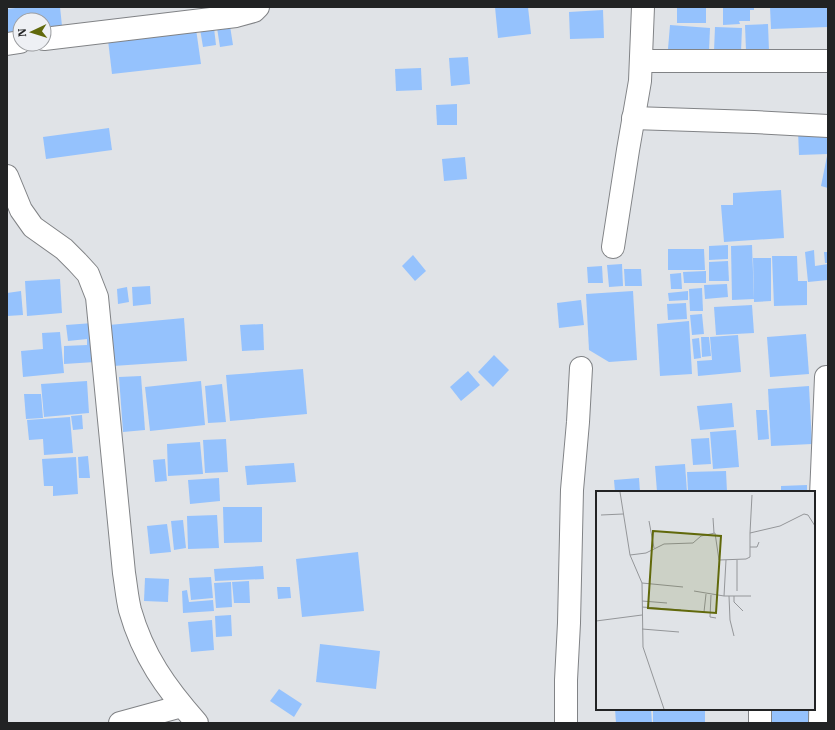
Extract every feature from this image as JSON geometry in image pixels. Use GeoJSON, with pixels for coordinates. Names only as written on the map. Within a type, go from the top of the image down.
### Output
{"type":"FeatureCollection","features":[{"type":"Feature","properties":{"kind":"street"},"geometry":{"type":"LineString","coordinates":[[52,38],[236,16],[254,11],[258,7]]}},
{"type":"Feature","properties":{"kind":"street"},"geometry":{"type":"LineString","coordinates":[[613,247],[640,82],[643,7]]}},
{"type":"Feature","properties":{"kind":"street"},"geometry":{"type":"LineString","coordinates":[[641,61],[828,62]]}},
{"type":"Feature","properties":{"kind":"street"},"geometry":{"type":"LineString","coordinates":[[633,118],[828,126]]}},
{"type":"Feature","properties":{"kind":"street"},"geometry":{"type":"LineString","coordinates":[[7,176],[21,210],[34,227],[64,249],[88,274],[97,297],[124,573],[130,609],[146,654],[163,682],[197,723]]}},
{"type":"Feature","properties":{"kind":"street"},"geometry":{"type":"LineString","coordinates":[[566,723],[572,490],[581,368]]}},
{"type":"Feature","properties":{"kind":"street"},"geometry":{"type":"LineString","coordinates":[[820,723],[823,541],[821,496],[826,377]]}},
{"type":"Feature","properties":{"kind":"street"},"geometry":{"type":"LineString","coordinates":[[120,723],[182,706]]}},
{"type":"Feature","properties":{"kind":"street"},"geometry":{"type":"LineString","coordinates":[[760,710],[760,723]]}},
{"type":"Feature","properties":{"kind":"building"},"geometry":{"type":"Polygon","coordinates":[[[24,7],[60,7],[62,26],[52,27],[52,12],[12,12],[12,32],[7,32],[7,9],[24,7]]]}},
{"type":"Feature","properties":{"kind":"building"},"geometry":{"type":"Polygon","coordinates":[[[495,7],[528,7],[531,34],[498,38],[495,7]]]}},
{"type":"Feature","properties":{"kind":"building"},"geometry":{"type":"Polygon","coordinates":[[[677,7],[706,7],[706,23],[677,23],[677,7]]]}},
{"type":"Feature","properties":{"kind":"building"},"geometry":{"type":"Polygon","coordinates":[[[723,7],[754,7],[754,10],[750,10],[750,21],[739,21],[740,24],[723,25],[723,7]]]}},
{"type":"Feature","properties":{"kind":"building"},"geometry":{"type":"Polygon","coordinates":[[[770,7],[828,7],[828,27],[771,29],[770,7]]]}},
{"type":"Feature","properties":{"kind":"building"},"geometry":{"type":"Polygon","coordinates":[[[603,10],[604,38],[570,39],[569,12],[603,10]]]}},
{"type":"Feature","properties":{"kind":"building"},"geometry":{"type":"Polygon","coordinates":[[[768,24],[769,51],[746,51],[745,25],[768,24]]]}},
{"type":"Feature","properties":{"kind":"building"},"geometry":{"type":"Polygon","coordinates":[[[670,25],[710,28],[709,51],[668,49],[670,25]]]}},
{"type":"Feature","properties":{"kind":"building"},"geometry":{"type":"Polygon","coordinates":[[[230,26],[233,45],[220,47],[217,28],[230,26]]]}},
{"type":"Feature","properties":{"kind":"building"},"geometry":{"type":"Polygon","coordinates":[[[715,27],[742,28],[741,52],[714,51],[715,27]]]}},
{"type":"Feature","properties":{"kind":"building"},"geometry":{"type":"Polygon","coordinates":[[[214,28],[216,45],[203,47],[200,29],[214,28]]]}},
{"type":"Feature","properties":{"kind":"building"},"geometry":{"type":"Polygon","coordinates":[[[196,29],[201,64],[112,74],[108,40],[196,29]]]}},
{"type":"Feature","properties":{"kind":"building"},"geometry":{"type":"Polygon","coordinates":[[[468,57],[470,84],[451,86],[449,58],[468,57]]]}},
{"type":"Feature","properties":{"kind":"building"},"geometry":{"type":"Polygon","coordinates":[[[421,68],[422,90],[396,91],[395,69],[421,68]]]}},
{"type":"Feature","properties":{"kind":"building"},"geometry":{"type":"Polygon","coordinates":[[[457,104],[457,125],[437,125],[436,105],[457,104]]]}},
{"type":"Feature","properties":{"kind":"building"},"geometry":{"type":"Polygon","coordinates":[[[109,128],[112,150],[46,159],[43,137],[109,128]]]}},
{"type":"Feature","properties":{"kind":"building"},"geometry":{"type":"Polygon","coordinates":[[[828,130],[828,154],[799,155],[798,131],[828,130]]]}},
{"type":"Feature","properties":{"kind":"building"},"geometry":{"type":"Polygon","coordinates":[[[828,156],[828,188],[821,186],[828,156]]]}},
{"type":"Feature","properties":{"kind":"building"},"geometry":{"type":"Polygon","coordinates":[[[465,157],[467,179],[444,181],[442,159],[465,157]]]}},
{"type":"Feature","properties":{"kind":"building"},"geometry":{"type":"Polygon","coordinates":[[[781,190],[784,238],[724,242],[721,205],[733,205],[733,193],[781,190]]]}},
{"type":"Feature","properties":{"kind":"building"},"geometry":{"type":"Polygon","coordinates":[[[728,245],[728,259],[709,260],[709,246],[728,245]]]}},
{"type":"Feature","properties":{"kind":"building"},"geometry":{"type":"Polygon","coordinates":[[[752,245],[754,299],[732,300],[731,246],[752,245]]]}},
{"type":"Feature","properties":{"kind":"building"},"geometry":{"type":"Polygon","coordinates":[[[668,249],[704,249],[705,270],[668,270],[668,249]]]}},
{"type":"Feature","properties":{"kind":"building"},"geometry":{"type":"Polygon","coordinates":[[[814,250],[815,266],[828,264],[828,280],[808,282],[805,252],[814,250]]]}},
{"type":"Feature","properties":{"kind":"building"},"geometry":{"type":"Polygon","coordinates":[[[824,252],[828,252],[828,263],[825,263],[824,252]]]}},
{"type":"Feature","properties":{"kind":"building"},"geometry":{"type":"Polygon","coordinates":[[[413,255],[426,271],[415,281],[402,266],[413,255]]]}},
{"type":"Feature","properties":{"kind":"building"},"geometry":{"type":"Polygon","coordinates":[[[772,256],[797,256],[798,281],[807,281],[807,305],[774,306],[772,256]]]}},
{"type":"Feature","properties":{"kind":"building"},"geometry":{"type":"Polygon","coordinates":[[[753,258],[771,258],[771,301],[754,302],[753,258]]]}},
{"type":"Feature","properties":{"kind":"building"},"geometry":{"type":"Polygon","coordinates":[[[728,261],[729,281],[709,281],[709,262],[728,261]]]}},
{"type":"Feature","properties":{"kind":"building"},"geometry":{"type":"Polygon","coordinates":[[[622,264],[623,286],[609,287],[607,265],[622,264]]]}},
{"type":"Feature","properties":{"kind":"building"},"geometry":{"type":"Polygon","coordinates":[[[602,266],[603,283],[588,283],[587,267],[602,266]]]}},
{"type":"Feature","properties":{"kind":"building"},"geometry":{"type":"Polygon","coordinates":[[[624,269],[641,269],[642,286],[625,286],[624,269]]]}},
{"type":"Feature","properties":{"kind":"building"},"geometry":{"type":"Polygon","coordinates":[[[706,271],[706,283],[684,283],[683,272],[706,271]]]}},
{"type":"Feature","properties":{"kind":"building"},"geometry":{"type":"Polygon","coordinates":[[[681,273],[682,289],[671,289],[670,274],[681,273]]]}},
{"type":"Feature","properties":{"kind":"building"},"geometry":{"type":"Polygon","coordinates":[[[60,279],[62,313],[27,316],[25,281],[60,279]]]}},
{"type":"Feature","properties":{"kind":"building"},"geometry":{"type":"Polygon","coordinates":[[[727,284],[728,297],[705,299],[704,285],[727,284]]]}},
{"type":"Feature","properties":{"kind":"building"},"geometry":{"type":"Polygon","coordinates":[[[150,286],[151,304],[133,306],[132,287],[150,286]]]}},
{"type":"Feature","properties":{"kind":"building"},"geometry":{"type":"Polygon","coordinates":[[[127,287],[129,302],[118,304],[117,289],[127,287]]]}},
{"type":"Feature","properties":{"kind":"building"},"geometry":{"type":"Polygon","coordinates":[[[702,288],[703,311],[690,311],[689,289],[702,288]]]}},
{"type":"Feature","properties":{"kind":"building"},"geometry":{"type":"Polygon","coordinates":[[[21,291],[23,315],[7,316],[7,293],[21,291]]]}},
{"type":"Feature","properties":{"kind":"building"},"geometry":{"type":"Polygon","coordinates":[[[633,291],[637,360],[609,362],[589,350],[586,294],[633,291]]]}},
{"type":"Feature","properties":{"kind":"building"},"geometry":{"type":"Polygon","coordinates":[[[688,291],[688,300],[669,301],[668,293],[688,291]]]}},
{"type":"Feature","properties":{"kind":"building"},"geometry":{"type":"Polygon","coordinates":[[[581,300],[584,325],[559,328],[557,303],[581,300]]]}},
{"type":"Feature","properties":{"kind":"building"},"geometry":{"type":"Polygon","coordinates":[[[686,303],[687,319],[668,320],[667,304],[686,303]]]}},
{"type":"Feature","properties":{"kind":"building"},"geometry":{"type":"Polygon","coordinates":[[[752,305],[754,333],[716,335],[714,307],[752,305]]]}},
{"type":"Feature","properties":{"kind":"building"},"geometry":{"type":"Polygon","coordinates":[[[702,314],[704,334],[692,335],[690,315],[702,314]]]}},
{"type":"Feature","properties":{"kind":"building"},"geometry":{"type":"Polygon","coordinates":[[[184,318],[187,361],[113,366],[109,325],[184,318]]]}},
{"type":"Feature","properties":{"kind":"building"},"geometry":{"type":"Polygon","coordinates":[[[689,321],[692,374],[660,376],[657,324],[689,321]]]}},
{"type":"Feature","properties":{"kind":"building"},"geometry":{"type":"Polygon","coordinates":[[[93,323],[95,362],[64,364],[64,346],[87,345],[87,339],[68,341],[66,325],[93,323]]]}},
{"type":"Feature","properties":{"kind":"building"},"geometry":{"type":"Polygon","coordinates":[[[263,324],[264,350],[242,351],[240,325],[263,324]]]}},
{"type":"Feature","properties":{"kind":"building"},"geometry":{"type":"Polygon","coordinates":[[[60,332],[64,373],[23,377],[21,351],[43,349],[42,333],[60,332]]]}},
{"type":"Feature","properties":{"kind":"building"},"geometry":{"type":"Polygon","coordinates":[[[806,334],[809,374],[770,377],[767,337],[806,334]]]}},
{"type":"Feature","properties":{"kind":"building"},"geometry":{"type":"Polygon","coordinates":[[[738,335],[741,372],[698,376],[697,361],[712,360],[710,337],[738,335]]]}},
{"type":"Feature","properties":{"kind":"building"},"geometry":{"type":"Polygon","coordinates":[[[701,337],[709,337],[711,356],[702,357],[701,337]]]}},
{"type":"Feature","properties":{"kind":"building"},"geometry":{"type":"Polygon","coordinates":[[[699,338],[701,358],[694,359],[692,339],[699,338]]]}},
{"type":"Feature","properties":{"kind":"building"},"geometry":{"type":"Polygon","coordinates":[[[494,355],[509,370],[493,387],[478,372],[494,355]]]}},
{"type":"Feature","properties":{"kind":"building"},"geometry":{"type":"Polygon","coordinates":[[[303,369],[307,414],[230,421],[226,375],[303,369]]]}},
{"type":"Feature","properties":{"kind":"building"},"geometry":{"type":"Polygon","coordinates":[[[468,371],[480,385],[461,401],[450,387],[468,371]]]}},
{"type":"Feature","properties":{"kind":"building"},"geometry":{"type":"Polygon","coordinates":[[[141,376],[145,430],[123,432],[119,377],[141,376]]]}},
{"type":"Feature","properties":{"kind":"building"},"geometry":{"type":"Polygon","coordinates":[[[87,381],[89,413],[44,417],[41,384],[87,381]]]}},
{"type":"Feature","properties":{"kind":"building"},"geometry":{"type":"Polygon","coordinates":[[[201,381],[205,425],[150,431],[145,387],[201,381]]]}},
{"type":"Feature","properties":{"kind":"building"},"geometry":{"type":"Polygon","coordinates":[[[222,384],[226,422],[208,423],[205,386],[222,384]]]}},
{"type":"Feature","properties":{"kind":"building"},"geometry":{"type":"Polygon","coordinates":[[[809,386],[812,444],[771,446],[768,389],[809,386]]]}},
{"type":"Feature","properties":{"kind":"building"},"geometry":{"type":"Polygon","coordinates":[[[24,394],[41,394],[43,418],[26,419],[24,394]]]}},
{"type":"Feature","properties":{"kind":"building"},"geometry":{"type":"Polygon","coordinates":[[[732,403],[734,427],[700,430],[697,406],[732,403]]]}},
{"type":"Feature","properties":{"kind":"building"},"geometry":{"type":"Polygon","coordinates":[[[756,410],[767,410],[769,439],[758,440],[756,410]]]}},
{"type":"Feature","properties":{"kind":"building"},"geometry":{"type":"Polygon","coordinates":[[[82,415],[83,429],[73,430],[71,416],[82,415]]]}},
{"type":"Feature","properties":{"kind":"building"},"geometry":{"type":"Polygon","coordinates":[[[70,417],[73,453],[44,455],[43,439],[29,440],[27,420],[70,417]]]}},
{"type":"Feature","properties":{"kind":"building"},"geometry":{"type":"Polygon","coordinates":[[[736,430],[739,467],[713,469],[710,432],[736,430]]]}},
{"type":"Feature","properties":{"kind":"building"},"geometry":{"type":"Polygon","coordinates":[[[709,438],[711,464],[693,465],[691,439],[709,438]]]}},
{"type":"Feature","properties":{"kind":"building"},"geometry":{"type":"Polygon","coordinates":[[[226,439],[228,472],[205,473],[203,440],[226,439]]]}},
{"type":"Feature","properties":{"kind":"building"},"geometry":{"type":"Polygon","coordinates":[[[200,442],[203,474],[168,476],[167,444],[200,442]]]}},
{"type":"Feature","properties":{"kind":"building"},"geometry":{"type":"Polygon","coordinates":[[[88,456],[90,478],[79,478],[78,457],[88,456]]]}},
{"type":"Feature","properties":{"kind":"building"},"geometry":{"type":"Polygon","coordinates":[[[76,457],[78,494],[53,496],[53,486],[44,486],[42,459],[76,457]]]}},
{"type":"Feature","properties":{"kind":"building"},"geometry":{"type":"Polygon","coordinates":[[[165,459],[167,481],[155,482],[153,460],[165,459]]]}},
{"type":"Feature","properties":{"kind":"building"},"geometry":{"type":"Polygon","coordinates":[[[294,463],[296,482],[247,485],[245,466],[294,463]]]}},
{"type":"Feature","properties":{"kind":"building"},"geometry":{"type":"Polygon","coordinates":[[[685,464],[687,491],[657,491],[655,466],[685,464]]]}},
{"type":"Feature","properties":{"kind":"building"},"geometry":{"type":"Polygon","coordinates":[[[726,471],[727,491],[688,491],[687,472],[726,471]]]}},
{"type":"Feature","properties":{"kind":"building"},"geometry":{"type":"Polygon","coordinates":[[[219,478],[220,501],[190,504],[188,480],[219,478]]]}},
{"type":"Feature","properties":{"kind":"building"},"geometry":{"type":"Polygon","coordinates":[[[639,478],[640,491],[615,491],[614,480],[639,478]]]}},
{"type":"Feature","properties":{"kind":"building"},"geometry":{"type":"Polygon","coordinates":[[[807,485],[807,491],[781,491],[781,486],[807,485]]]}},
{"type":"Feature","properties":{"kind":"building"},"geometry":{"type":"Polygon","coordinates":[[[223,507],[262,507],[262,542],[224,543],[223,507]]]}},
{"type":"Feature","properties":{"kind":"building"},"geometry":{"type":"Polygon","coordinates":[[[217,515],[219,548],[188,549],[187,516],[217,515]]]}},
{"type":"Feature","properties":{"kind":"building"},"geometry":{"type":"Polygon","coordinates":[[[183,520],[186,548],[174,550],[171,521],[183,520]]]}},
{"type":"Feature","properties":{"kind":"building"},"geometry":{"type":"Polygon","coordinates":[[[167,524],[171,552],[150,554],[147,526],[167,524]]]}},
{"type":"Feature","properties":{"kind":"building"},"geometry":{"type":"Polygon","coordinates":[[[358,552],[364,611],[302,617],[296,559],[358,552]]]}},
{"type":"Feature","properties":{"kind":"building"},"geometry":{"type":"Polygon","coordinates":[[[263,566],[264,579],[215,581],[214,569],[263,566]]]}},
{"type":"Feature","properties":{"kind":"building"},"geometry":{"type":"Polygon","coordinates":[[[211,577],[213,598],[191,600],[189,578],[211,577]]]}},
{"type":"Feature","properties":{"kind":"building"},"geometry":{"type":"Polygon","coordinates":[[[145,578],[169,579],[168,602],[144,601],[145,578]]]}},
{"type":"Feature","properties":{"kind":"building"},"geometry":{"type":"Polygon","coordinates":[[[249,581],[250,603],[234,603],[232,582],[249,581]]]}},
{"type":"Feature","properties":{"kind":"building"},"geometry":{"type":"Polygon","coordinates":[[[231,582],[232,607],[216,608],[214,583],[231,582]]]}},
{"type":"Feature","properties":{"kind":"building"},"geometry":{"type":"Polygon","coordinates":[[[277,587],[290,587],[291,598],[278,599],[277,587]]]}},
{"type":"Feature","properties":{"kind":"building"},"geometry":{"type":"Polygon","coordinates":[[[187,590],[189,602],[213,600],[214,611],[183,613],[182,591],[187,590]]]}},
{"type":"Feature","properties":{"kind":"building"},"geometry":{"type":"Polygon","coordinates":[[[231,615],[232,636],[216,637],[215,616],[231,615]]]}},
{"type":"Feature","properties":{"kind":"building"},"geometry":{"type":"Polygon","coordinates":[[[212,620],[214,650],[191,652],[188,622],[212,620]]]}},
{"type":"Feature","properties":{"kind":"building"},"geometry":{"type":"Polygon","coordinates":[[[320,644],[380,651],[376,689],[316,682],[320,644]]]}},
{"type":"Feature","properties":{"kind":"building"},"geometry":{"type":"Polygon","coordinates":[[[279,689],[302,704],[294,717],[270,701],[279,689]]]}},
{"type":"Feature","properties":{"kind":"building"},"geometry":{"type":"Polygon","coordinates":[[[615,710],[651,710],[652,723],[616,723],[615,710]]]}},
{"type":"Feature","properties":{"kind":"building"},"geometry":{"type":"Polygon","coordinates":[[[653,710],[705,710],[705,723],[653,723],[653,710]]]}},
{"type":"Feature","properties":{"kind":"building"},"geometry":{"type":"Polygon","coordinates":[[[767,710],[814,710],[816,723],[767,723],[767,710]]]}}]}
